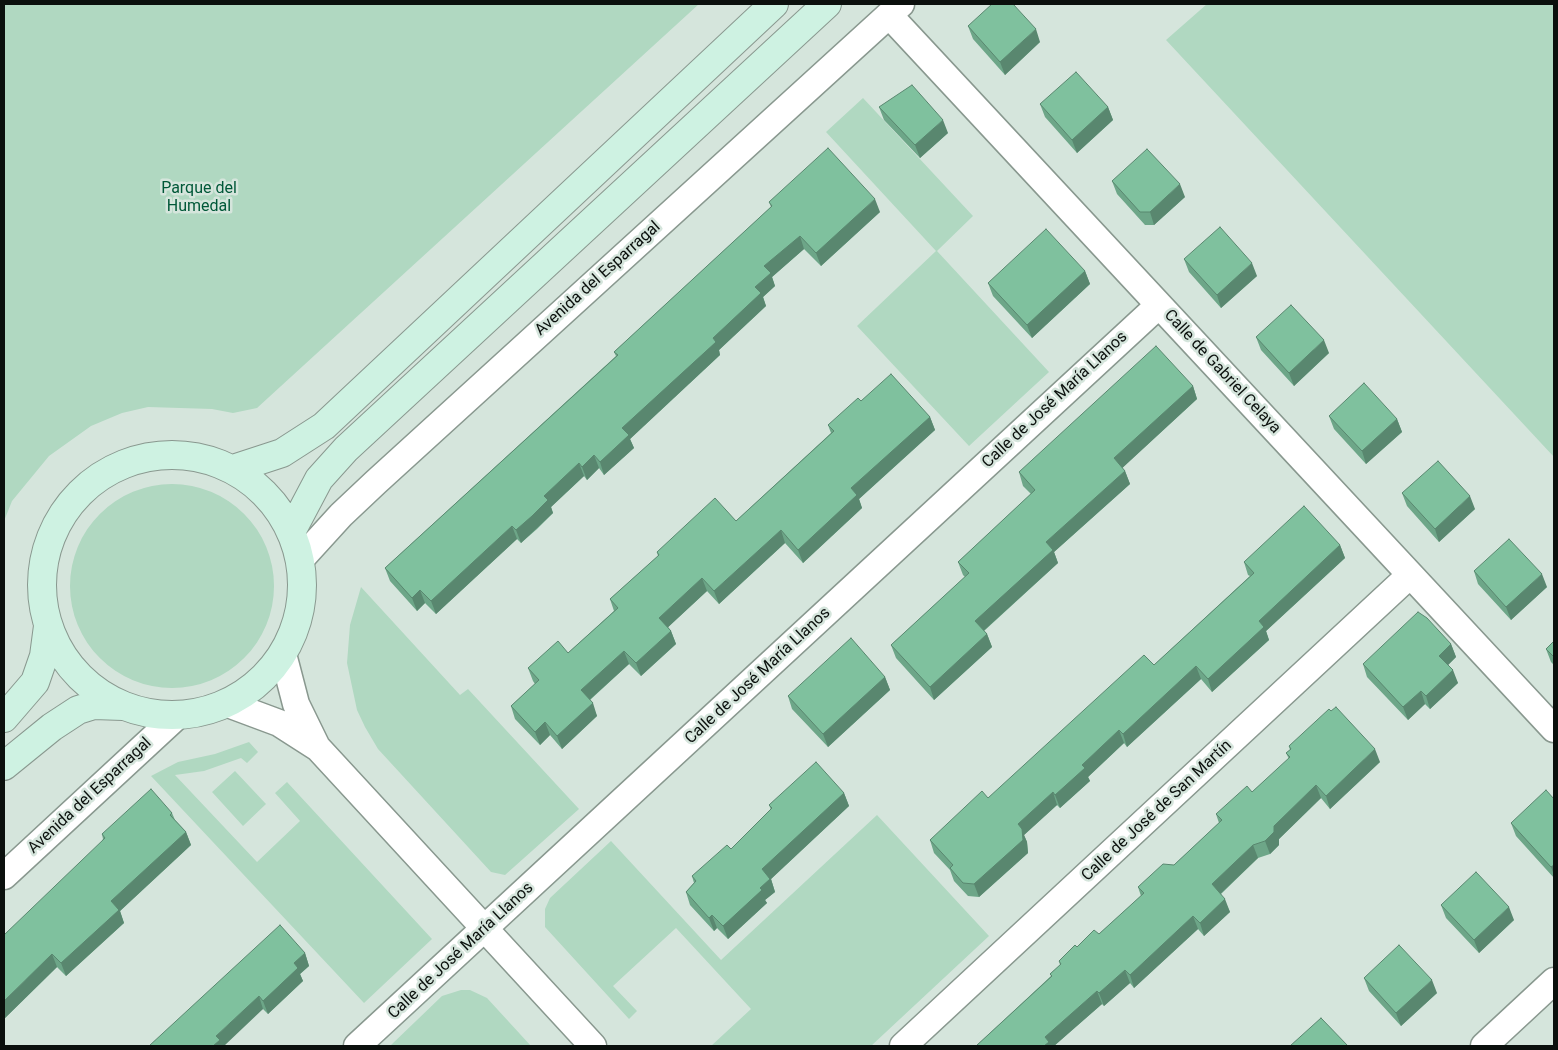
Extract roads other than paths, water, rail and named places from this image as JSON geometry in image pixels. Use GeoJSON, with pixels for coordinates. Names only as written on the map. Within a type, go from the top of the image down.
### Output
{"type":"FeatureCollection","features":[{"type":"Feature","properties":{"kind":"main road"},"geometry":{"type":"LineString","coordinates":[[233,470],[282,453],[324,426],[774,4]]}},
{"type":"Feature","properties":{"kind":"main road"},"geometry":{"type":"LineString","coordinates":[[291,532],[319,479],[346,449],[827,4]]}},
{"type":"Feature","properties":{"kind":"main road"},"geometry":{"type":"LineString","coordinates":[[166,454],[201,457],[233,470],[257,486],[277,507],[291,532],[300,560],[303,592],[297,625],[283,654],[259,683],[228,704],[177,716],[150,714],[124,706],[91,687],[65,660],[48,626],[41,592],[44,557],[55,525],[75,497],[101,474],[133,460],[166,454]]}},
{"type":"Feature","properties":{"kind":"main road"},"geometry":{"type":"LineString","coordinates":[[4,718],[35,682],[44,656],[48,626]]}},
{"type":"Feature","properties":{"kind":"main road"},"geometry":{"type":"LineString","coordinates":[[4,766],[52,727],[78,710],[94,705],[124,706]]}},
{"type":"Feature","properties":{"kind":"street","name":"Calle de Gabriel Celaya"},"geometry":{"type":"LineString","coordinates":[[895,10],[1159,304],[1554,729]]}},
{"type":"Feature","properties":{"kind":"street","name":"Avenida del Esparragal"},"geometry":{"type":"LineString","coordinates":[[300,560],[341,515],[376,482],[895,10]]}},
{"type":"Feature","properties":{"kind":"street","name":"Calle de José María Llanos"},"geometry":{"type":"LineString","coordinates":[[357,1046],[1159,304]]}},
{"type":"Feature","properties":{"kind":"street","name":"Calle de José de San Martín"},"geometry":{"type":"LineString","coordinates":[[903,1046],[1410,575]]}},
{"type":"Feature","properties":{"kind":"street"},"geometry":{"type":"LineString","coordinates":[[283,654],[296,704],[318,748]]}},
{"type":"Feature","properties":{"kind":"street"},"geometry":{"type":"LineString","coordinates":[[228,704],[279,723],[318,748],[593,1046]]}},
{"type":"Feature","properties":{"kind":"street","name":"Avenida del Esparragal"},"geometry":{"type":"LineString","coordinates":[[4,876],[177,716]]}},
{"type":"Feature","properties":{"kind":"street"},"geometry":{"type":"LineString","coordinates":[[1484,1046],[1554,981]]}},
{"type":"Feature","properties":{"kind":"park label","name":"Parque del Humedal"},"geometry":{"type":"Point","coordinates":[199,198]}}]}
